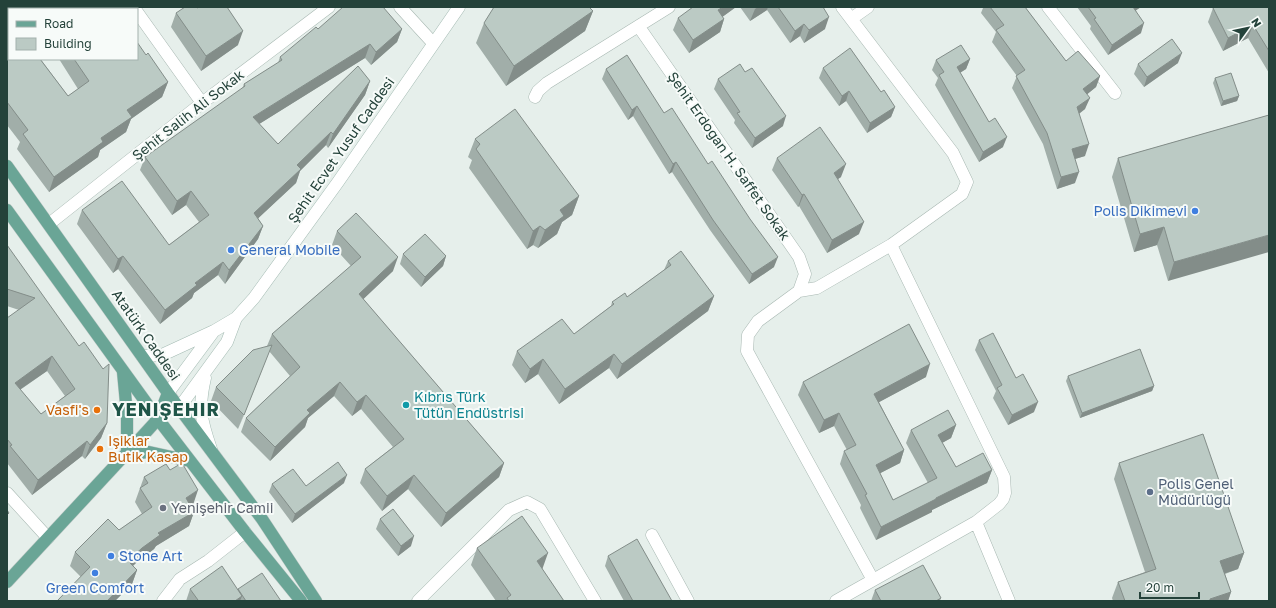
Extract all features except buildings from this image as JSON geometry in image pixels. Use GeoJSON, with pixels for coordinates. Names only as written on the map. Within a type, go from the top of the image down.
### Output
{"type":"FeatureCollection","features":[{"type":"Feature","properties":{"kind":"main road","name":"Atatürk Caddesi"},"geometry":{"type":"LineString","coordinates":[[7,166],[168,393],[283,549],[316,601]]}},
{"type":"Feature","properties":{"kind":"main road"},"geometry":{"type":"LineString","coordinates":[[7,210],[158,419],[245,532],[301,601]]}},
{"type":"Feature","properties":{"kind":"main road"},"geometry":{"type":"LineString","coordinates":[[123,371],[127,414],[127,454],[149,452],[190,461]]}},
{"type":"Feature","properties":{"kind":"main road","name":"Şehit Ecvet Yusuf Caddesi"},"geometry":{"type":"LineString","coordinates":[[7,582],[158,419],[168,393]]}},
{"type":"Feature","properties":{"kind":"main road","name":"Şehit Ecvet Yusuf Caddesi"},"geometry":{"type":"LineString","coordinates":[[158,419],[179,408]]}},
{"type":"Feature","properties":{"kind":"street","name":"Şehit Salih Ali Sokak"},"geometry":{"type":"LineString","coordinates":[[49,224],[202,103],[329,7]]}},
{"type":"Feature","properties":{"kind":"street"},"geometry":{"type":"LineString","coordinates":[[400,7],[433,44]]}},
{"type":"Feature","properties":{"kind":"street","name":"Şehit Ecvet Yusuf Caddesi"},"geometry":{"type":"LineString","coordinates":[[179,408],[227,342],[236,318],[254,298],[338,182],[459,7]]}},
{"type":"Feature","properties":{"kind":"street"},"geometry":{"type":"LineString","coordinates":[[535,97],[538,91],[547,83],[669,7]]}},
{"type":"Feature","properties":{"kind":"street"},"geometry":{"type":"LineString","coordinates":[[842,7],[953,153],[968,182],[962,194],[890,245],[817,288],[799,291],[753,326],[748,334],[747,351],[873,580]]}},
{"type":"Feature","properties":{"kind":"street"},"geometry":{"type":"LineString","coordinates":[[851,19],[868,7]]}},
{"type":"Feature","properties":{"kind":"street"},"geometry":{"type":"LineString","coordinates":[[1048,7],[1115,93]]}},
{"type":"Feature","properties":{"kind":"street"},"geometry":{"type":"LineString","coordinates":[[138,13],[202,103]]}},
{"type":"Feature","properties":{"kind":"street","name":"Şehit Erdoğan H. Saffet Sokak"},"geometry":{"type":"LineString","coordinates":[[639,27],[799,257],[805,274],[799,291]]}},
{"type":"Feature","properties":{"kind":"street"},"geometry":{"type":"LineString","coordinates":[[836,601],[976,522],[1000,504],[1005,493],[1004,477],[890,245]]}},
{"type":"Feature","properties":{"kind":"street"},"geometry":{"type":"LineString","coordinates":[[142,356],[162,355],[214,331],[236,318]]}},
{"type":"Feature","properties":{"kind":"street"},"geometry":{"type":"LineString","coordinates":[[168,393],[214,331]]}},
{"type":"Feature","properties":{"kind":"street"},"geometry":{"type":"LineString","coordinates":[[207,371],[200,397],[201,421],[213,454]]}},
{"type":"Feature","properties":{"kind":"street"},"geometry":{"type":"LineString","coordinates":[[7,493],[48,538]]}},
{"type":"Feature","properties":{"kind":"street"},"geometry":{"type":"LineString","coordinates":[[418,601],[509,510],[527,502],[540,509],[595,601]]}},
{"type":"Feature","properties":{"kind":"street"},"geometry":{"type":"LineString","coordinates":[[976,522],[1009,601]]}},
{"type":"Feature","properties":{"kind":"street"},"geometry":{"type":"LineString","coordinates":[[163,601],[180,579],[245,532]]}},
{"type":"Feature","properties":{"kind":"street"},"geometry":{"type":"LineString","coordinates":[[652,535],[688,601]]}},
{"type":"Feature","properties":{"kind":"place","name":"Polis Dikimevi"},"geometry":{"type":"Point","coordinates":[1195,211]}},
{"type":"Feature","properties":{"kind":"place","name":"General Mobile"},"geometry":{"type":"Point","coordinates":[231,250]}},
{"type":"Feature","properties":{"kind":"place","name":"Kıbrıs Türk Tütün Endüstrisi"},"geometry":{"type":"Point","coordinates":[406,405]}},
{"type":"Feature","properties":{"kind":"place","name":"Vasfi's"},"geometry":{"type":"Point","coordinates":[97,410]}},
{"type":"Feature","properties":{"kind":"place","name":"Işiklar Butik Kasap"},"geometry":{"type":"Point","coordinates":[100,449]}},
{"type":"Feature","properties":{"kind":"place","name":"Polis Genel Müdürlüğü"},"geometry":{"type":"Point","coordinates":[1150,492]}},
{"type":"Feature","properties":{"kind":"place","name":"Yenişehir Camii"},"geometry":{"type":"Point","coordinates":[163,508]}},
{"type":"Feature","properties":{"kind":"place","name":"Stone Art"},"geometry":{"type":"Point","coordinates":[111,556]}},
{"type":"Feature","properties":{"kind":"place","name":"Green Comfort"},"geometry":{"type":"Point","coordinates":[95,573]}},
{"type":"Feature","properties":{"kind":"district","name":"YENIŞEHIR"},"geometry":{"type":"Point","coordinates":[166,410]}}]}
